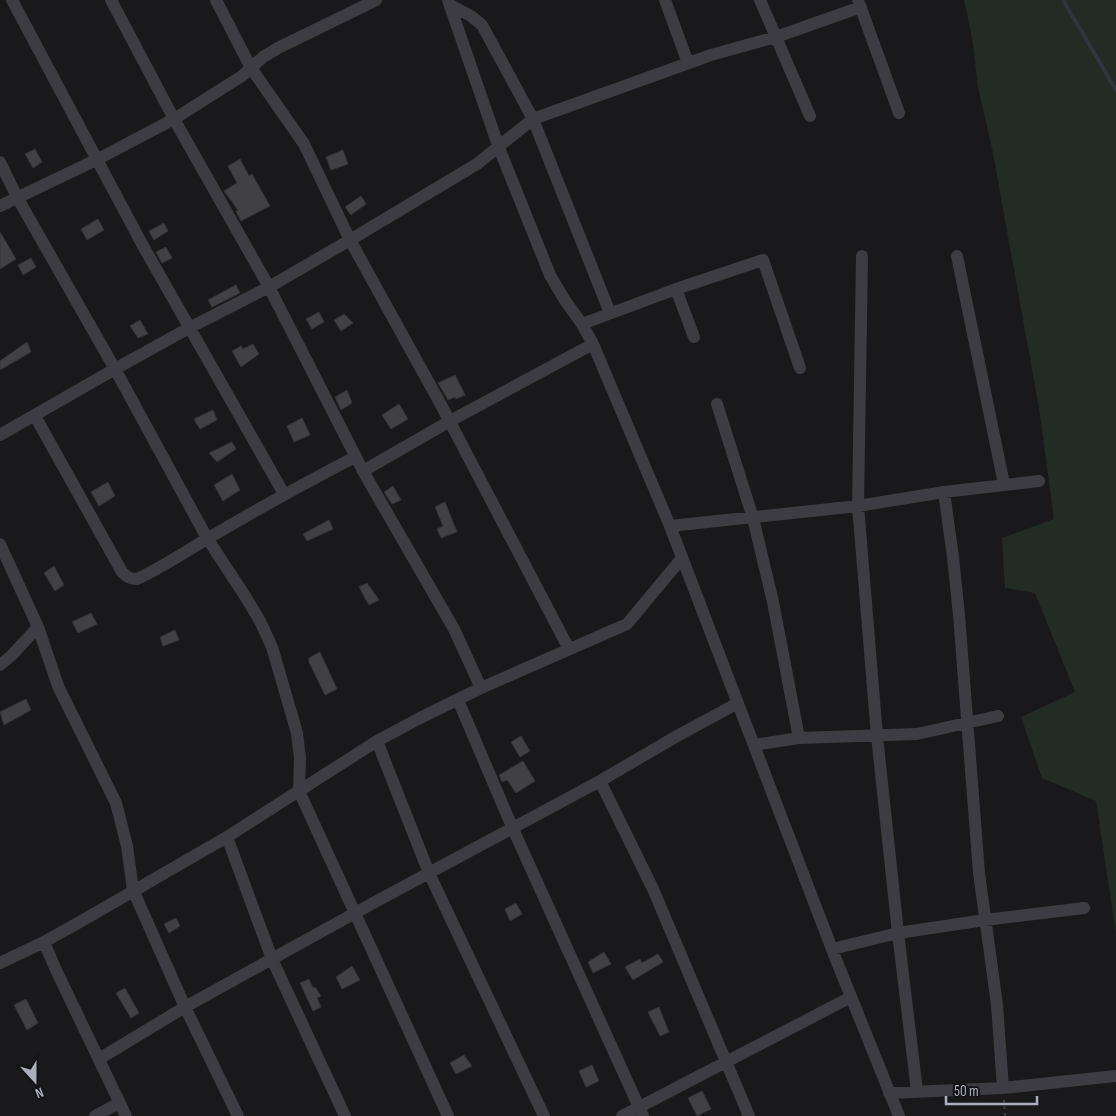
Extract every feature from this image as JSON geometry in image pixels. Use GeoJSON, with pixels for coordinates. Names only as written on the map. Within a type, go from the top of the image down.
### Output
{"type":"FeatureCollection","features":[{"type":"Feature","properties":{"kind":"street"},"geometry":{"type":"LineString","coordinates":[[12,0],[53,80],[189,328],[284,494]]}},
{"type":"Feature","properties":{"kind":"street"},"geometry":{"type":"LineString","coordinates":[[111,0],[174,119],[269,287],[355,457],[454,629],[480,688]]}},
{"type":"Feature","properties":{"kind":"street"},"geometry":{"type":"LineString","coordinates":[[216,0],[251,68],[304,144],[350,240],[450,421],[569,649]]}},
{"type":"Feature","properties":{"kind":"street"},"geometry":{"type":"LineString","coordinates":[[0,206],[98,159],[174,119],[237,79],[263,57],[278,48],[359,4],[376,0]]}},
{"type":"Feature","properties":{"kind":"street"},"geometry":{"type":"LineString","coordinates":[[665,0],[688,63]]}},
{"type":"Feature","properties":{"kind":"street"},"geometry":{"type":"LineString","coordinates":[[760,0],[810,116]]}},
{"type":"Feature","properties":{"kind":"street"},"geometry":{"type":"LineString","coordinates":[[449,3],[482,25],[533,119],[610,313]]}},
{"type":"Feature","properties":{"kind":"street"},"geometry":{"type":"LineString","coordinates":[[449,3],[499,148],[550,275],[593,344],[670,526],[851,998],[899,1116]]}},
{"type":"Feature","properties":{"kind":"street"},"geometry":{"type":"LineString","coordinates":[[0,435],[115,369],[269,287],[350,240],[477,164],[533,119],[688,63],[776,37],[859,4],[899,113]]}},
{"type":"Feature","properties":{"kind":"street"},"geometry":{"type":"LineString","coordinates":[[0,162],[17,197],[115,369],[207,538],[260,621],[272,647],[297,733],[300,758],[299,791],[448,1116]]}},
{"type":"Feature","properties":{"kind":"street"},"geometry":{"type":"LineString","coordinates":[[862,256],[858,506],[877,736],[917,1091]]}},
{"type":"Feature","properties":{"kind":"street"},"geometry":{"type":"LineString","coordinates":[[957,256],[1004,484]]}},
{"type":"Feature","properties":{"kind":"street"},"geometry":{"type":"LineString","coordinates":[[582,324],[762,260],[800,368]]}},
{"type":"Feature","properties":{"kind":"street"},"geometry":{"type":"LineString","coordinates":[[676,289],[694,337]]}},
{"type":"Feature","properties":{"kind":"street"},"geometry":{"type":"LineString","coordinates":[[363,471],[450,421],[593,344]]}},
{"type":"Feature","properties":{"kind":"street"},"geometry":{"type":"LineString","coordinates":[[717,404],[753,518],[800,738]]}},
{"type":"Feature","properties":{"kind":"street"},"geometry":{"type":"LineString","coordinates":[[34,416],[122,572],[127,577],[137,579],[163,567],[207,538],[284,494],[355,457]]}},
{"type":"Feature","properties":{"kind":"street"},"geometry":{"type":"LineString","coordinates":[[670,526],[858,506],[944,492],[1039,481]]}},
{"type":"Feature","properties":{"kind":"street"},"geometry":{"type":"LineString","coordinates":[[944,492],[953,557],[978,865],[997,1005],[1003,1088]]}},
{"type":"Feature","properties":{"kind":"street"},"geometry":{"type":"LineString","coordinates":[[0,544],[38,627],[58,686],[116,802],[128,846],[133,890],[185,1007],[238,1116]]}},
{"type":"Feature","properties":{"kind":"street"},"geometry":{"type":"LineString","coordinates":[[0,963],[44,942],[227,837],[377,741],[480,688],[629,623],[682,558]]}},
{"type":"Feature","properties":{"kind":"street"},"geometry":{"type":"LineString","coordinates":[[0,665],[38,627]]}},
{"type":"Feature","properties":{"kind":"street"},"geometry":{"type":"LineString","coordinates":[[458,700],[513,829],[641,1111]]}},
{"type":"Feature","properties":{"kind":"street"},"geometry":{"type":"LineString","coordinates":[[98,1059],[185,1007],[355,913],[513,829],[738,703]]}},
{"type":"Feature","properties":{"kind":"street"},"geometry":{"type":"LineString","coordinates":[[754,745],[800,738],[917,734],[998,716]]}},
{"type":"Feature","properties":{"kind":"street"},"geometry":{"type":"LineString","coordinates":[[377,741],[429,873],[544,1116]]}},
{"type":"Feature","properties":{"kind":"street"},"geometry":{"type":"LineString","coordinates":[[600,781],[653,889],[749,1116]]}},
{"type":"Feature","properties":{"kind":"street"},"geometry":{"type":"LineString","coordinates":[[227,837],[272,959],[345,1116]]}},
{"type":"Feature","properties":{"kind":"street"},"geometry":{"type":"LineString","coordinates":[[832,949],[898,933],[1084,908]]}},
{"type":"Feature","properties":{"kind":"street"},"geometry":{"type":"LineString","coordinates":[[44,942],[126,1116]]}},
{"type":"Feature","properties":{"kind":"street"},"geometry":{"type":"LineString","coordinates":[[622,1116],[641,1111],[727,1061],[851,998]]}},
{"type":"Feature","properties":{"kind":"street"},"geometry":{"type":"LineString","coordinates":[[889,1093],[1003,1088],[1116,1076]]}},
{"type":"Feature","properties":{"kind":"street"},"geometry":{"type":"LineString","coordinates":[[95,1116],[119,1103]]}},
{"type":"Feature","properties":{"kind":"path"},"geometry":{"type":"LineString","coordinates":[[1003,1088],[1006,1116]]}},
{"type":"Feature","properties":{"kind":"shaded area"},"geometry":{"type":"Polygon","coordinates":[[[964,0],[1116,0],[1116,934],[1096,801],[1042,778],[1021,717],[1075,692],[1035,593],[1005,588],[1002,538],[1054,519],[1039,408],[992,148],[978,88],[973,43],[964,0]]]}},
{"type":"Feature","properties":{"kind":"building"},"geometry":{"type":"Polygon","coordinates":[[[35,149],[42,162],[33,168],[25,154],[35,149]]]}},
{"type":"Feature","properties":{"kind":"building"},"geometry":{"type":"Polygon","coordinates":[[[343,150],[348,164],[331,170],[326,157],[343,150]]]}},
{"type":"Feature","properties":{"kind":"building"},"geometry":{"type":"Polygon","coordinates":[[[240,159],[249,176],[252,174],[270,206],[241,221],[236,211],[238,210],[224,191],[237,183],[228,166],[240,159]]]}},
{"type":"Feature","properties":{"kind":"building"},"geometry":{"type":"Polygon","coordinates":[[[361,196],[366,204],[351,215],[345,207],[361,196]]]}},
{"type":"Feature","properties":{"kind":"building"},"geometry":{"type":"Polygon","coordinates":[[[98,219],[104,230],[87,240],[81,229],[98,219]]]}},
{"type":"Feature","properties":{"kind":"building"},"geometry":{"type":"Polygon","coordinates":[[[164,223],[168,231],[154,240],[149,231],[164,223]]]}},
{"type":"Feature","properties":{"kind":"building"},"geometry":{"type":"Polygon","coordinates":[[[0,232],[16,259],[0,269],[0,232]]]}},
{"type":"Feature","properties":{"kind":"building"},"geometry":{"type":"Polygon","coordinates":[[[166,247],[172,258],[162,263],[156,252],[166,247]]]}},
{"type":"Feature","properties":{"kind":"building"},"geometry":{"type":"Polygon","coordinates":[[[31,258],[36,267],[23,275],[18,265],[31,258]]]}},
{"type":"Feature","properties":{"kind":"building"},"geometry":{"type":"Polygon","coordinates":[[[236,285],[240,293],[212,307],[208,300],[236,285]]]}},
{"type":"Feature","properties":{"kind":"building"},"geometry":{"type":"Polygon","coordinates":[[[319,312],[324,322],[312,329],[306,319],[319,312]]]}},
{"type":"Feature","properties":{"kind":"building"},"geometry":{"type":"Polygon","coordinates":[[[344,314],[353,323],[341,331],[334,320],[344,314]]]}},
{"type":"Feature","properties":{"kind":"building"},"geometry":{"type":"Polygon","coordinates":[[[140,320],[148,334],[138,338],[130,326],[140,320]]]}},
{"type":"Feature","properties":{"kind":"building"},"geometry":{"type":"Polygon","coordinates":[[[27,342],[31,352],[0,370],[0,361],[27,342]]]}},
{"type":"Feature","properties":{"kind":"building"},"geometry":{"type":"Polygon","coordinates":[[[253,344],[259,354],[241,367],[232,351],[241,346],[243,349],[253,344]]]}},
{"type":"Feature","properties":{"kind":"building"},"geometry":{"type":"Polygon","coordinates":[[[455,375],[465,395],[448,400],[438,383],[455,375]]]}},
{"type":"Feature","properties":{"kind":"building"},"geometry":{"type":"Polygon","coordinates":[[[347,390],[352,403],[341,410],[335,397],[347,390]]]}},
{"type":"Feature","properties":{"kind":"building"},"geometry":{"type":"Polygon","coordinates":[[[399,404],[408,419],[391,429],[382,415],[399,404]]]}},
{"type":"Feature","properties":{"kind":"building"},"geometry":{"type":"Polygon","coordinates":[[[213,410],[217,420],[200,429],[194,419],[213,410]]]}},
{"type":"Feature","properties":{"kind":"building"},"geometry":{"type":"Polygon","coordinates":[[[302,418],[310,435],[294,442],[287,426],[302,418]]]}},
{"type":"Feature","properties":{"kind":"building"},"geometry":{"type":"Polygon","coordinates":[[[232,442],[236,449],[217,462],[209,453],[232,442]]]}},
{"type":"Feature","properties":{"kind":"building"},"geometry":{"type":"Polygon","coordinates":[[[232,474],[240,490],[223,501],[214,485],[232,474]]]}},
{"type":"Feature","properties":{"kind":"building"},"geometry":{"type":"Polygon","coordinates":[[[108,482],[115,496],[99,506],[91,492],[108,482]]]}},
{"type":"Feature","properties":{"kind":"building"},"geometry":{"type":"Polygon","coordinates":[[[393,486],[401,500],[392,504],[384,492],[393,486]]]}},
{"type":"Feature","properties":{"kind":"building"},"geometry":{"type":"Polygon","coordinates":[[[445,502],[457,532],[441,538],[437,529],[443,526],[435,507],[445,502]]]}},
{"type":"Feature","properties":{"kind":"building"},"geometry":{"type":"Polygon","coordinates":[[[329,520],[333,529],[307,541],[303,534],[329,520]]]}},
{"type":"Feature","properties":{"kind":"building"},"geometry":{"type":"Polygon","coordinates":[[[54,566],[64,585],[55,591],[44,573],[54,566]]]}},
{"type":"Feature","properties":{"kind":"building"},"geometry":{"type":"Polygon","coordinates":[[[367,583],[379,600],[369,605],[359,587],[367,583]]]}},
{"type":"Feature","properties":{"kind":"building"},"geometry":{"type":"Polygon","coordinates":[[[91,613],[97,624],[78,633],[72,622],[91,613]]]}},
{"type":"Feature","properties":{"kind":"building"},"geometry":{"type":"Polygon","coordinates":[[[175,630],[179,640],[163,646],[160,637],[175,630]]]}},
{"type":"Feature","properties":{"kind":"building"},"geometry":{"type":"Polygon","coordinates":[[[320,652],[337,689],[325,695],[309,662],[309,658],[320,652]]]}},
{"type":"Feature","properties":{"kind":"building"},"geometry":{"type":"Polygon","coordinates":[[[26,699],[31,710],[4,725],[0,712],[26,699]]]}},
{"type":"Feature","properties":{"kind":"building"},"geometry":{"type":"Polygon","coordinates":[[[521,736],[530,751],[520,757],[511,742],[521,736]]]}},
{"type":"Feature","properties":{"kind":"building"},"geometry":{"type":"Polygon","coordinates":[[[523,761],[535,781],[516,793],[507,780],[502,782],[499,775],[523,761]]]}},
{"type":"Feature","properties":{"kind":"building"},"geometry":{"type":"Polygon","coordinates":[[[516,903],[522,914],[510,921],[505,909],[516,903]]]}},
{"type":"Feature","properties":{"kind":"building"},"geometry":{"type":"Polygon","coordinates":[[[176,918],[180,926],[169,933],[164,924],[176,918]]]}},
{"type":"Feature","properties":{"kind":"building"},"geometry":{"type":"Polygon","coordinates":[[[604,952],[611,964],[593,973],[588,962],[604,952]]]}},
{"type":"Feature","properties":{"kind":"building"},"geometry":{"type":"Polygon","coordinates":[[[658,954],[663,962],[633,980],[625,967],[640,959],[642,963],[658,954]]]}},
{"type":"Feature","properties":{"kind":"building"},"geometry":{"type":"Polygon","coordinates":[[[352,966],[360,980],[342,989],[336,977],[352,966]]]}},
{"type":"Feature","properties":{"kind":"building"},"geometry":{"type":"Polygon","coordinates":[[[309,979],[313,988],[315,987],[321,996],[317,998],[321,1007],[313,1011],[300,983],[309,979]]]}},
{"type":"Feature","properties":{"kind":"building"},"geometry":{"type":"Polygon","coordinates":[[[125,988],[139,1013],[131,1018],[116,993],[125,988]]]}},
{"type":"Feature","properties":{"kind":"building"},"geometry":{"type":"Polygon","coordinates":[[[26,999],[38,1023],[27,1030],[14,1005],[26,999]]]}},
{"type":"Feature","properties":{"kind":"building"},"geometry":{"type":"Polygon","coordinates":[[[659,1007],[669,1032],[660,1036],[648,1012],[659,1007]]]}},
{"type":"Feature","properties":{"kind":"building"},"geometry":{"type":"Polygon","coordinates":[[[464,1055],[472,1066],[456,1074],[450,1063],[464,1055]]]}},
{"type":"Feature","properties":{"kind":"building"},"geometry":{"type":"Polygon","coordinates":[[[592,1065],[599,1081],[586,1087],[579,1071],[592,1065]]]}},
{"type":"Feature","properties":{"kind":"building"},"geometry":{"type":"Polygon","coordinates":[[[702,1091],[711,1109],[697,1116],[688,1098],[702,1091]]]}},
{"type":"Feature","properties":{"kind":"waterway"},"geometry":{"type":"LineString","coordinates":[[1063,0],[1116,90]]}}]}
